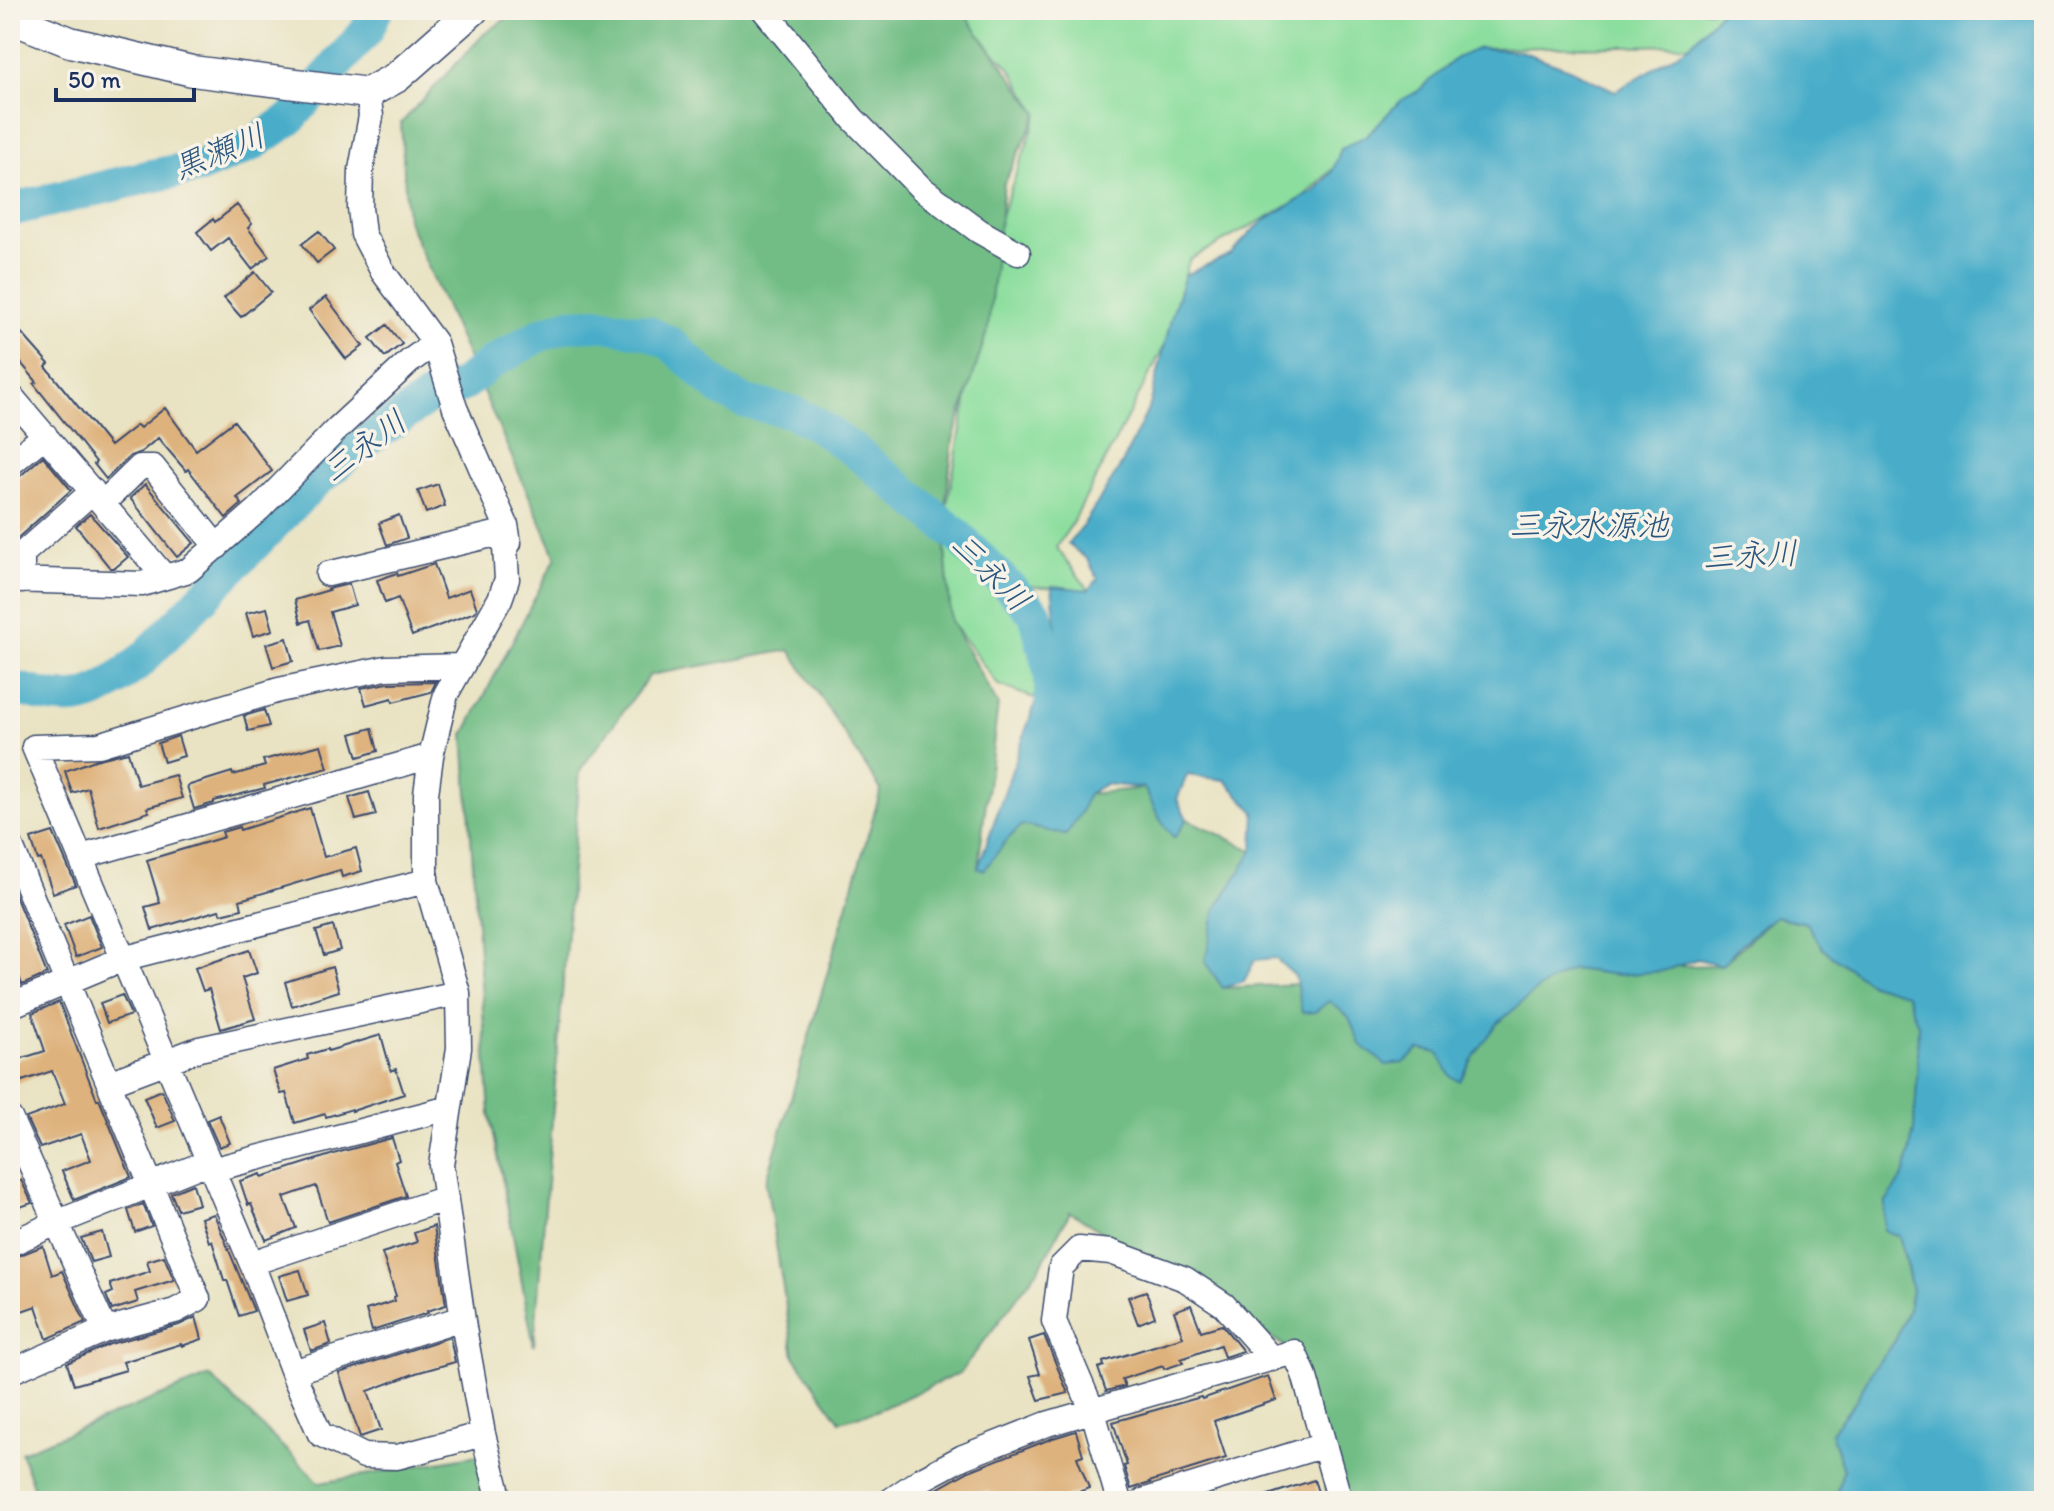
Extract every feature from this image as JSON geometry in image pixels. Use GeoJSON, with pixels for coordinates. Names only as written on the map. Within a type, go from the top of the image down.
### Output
{"type":"FeatureCollection","features":[{"type":"Feature","properties":{"kind":"main road"},"geometry":{"type":"LineString","coordinates":[[10,18],[70,42],[192,71],[362,92],[397,77],[463,13]]}},
{"type":"Feature","properties":{"kind":"street"},"geometry":{"type":"LineString","coordinates":[[764,10],[853,119],[921,188],[979,231],[1018,253]]}},
{"type":"Feature","properties":{"kind":"street"},"geometry":{"type":"LineString","coordinates":[[362,92],[371,116],[361,170],[363,234],[383,272],[435,343],[455,408],[506,525],[509,543],[504,532]]}},
{"type":"Feature","properties":{"kind":"street"},"geometry":{"type":"LineString","coordinates":[[217,547],[153,467],[140,467],[22,554],[16,580],[142,584],[189,570],[217,547],[259,509],[399,370],[435,343]]}},
{"type":"Feature","properties":{"kind":"street"},"geometry":{"type":"LineString","coordinates":[[10,395],[164,576]]}},
{"type":"Feature","properties":{"kind":"street"},"geometry":{"type":"LineString","coordinates":[[10,464],[45,435]]}},
{"type":"Feature","properties":{"kind":"street"},"geometry":{"type":"LineString","coordinates":[[328,574],[504,532]]}},
{"type":"Feature","properties":{"kind":"street"},"geometry":{"type":"LineString","coordinates":[[500,1501],[483,1434],[462,1318],[441,1165],[459,1048],[458,993],[426,881],[426,794],[431,756],[446,694],[500,599],[507,579],[504,532]]}},
{"type":"Feature","properties":{"kind":"street"},"geometry":{"type":"LineString","coordinates":[[462,666],[386,668],[279,690],[99,745],[34,747],[252,1263],[320,1434],[364,1456],[397,1457],[483,1434]]}},
{"type":"Feature","properties":{"kind":"street"},"geometry":{"type":"LineString","coordinates":[[81,857],[431,756]]}},
{"type":"Feature","properties":{"kind":"street"},"geometry":{"type":"LineString","coordinates":[[10,844],[198,1299],[175,1311],[105,1330],[10,1372]]}},
{"type":"Feature","properties":{"kind":"street"},"geometry":{"type":"LineString","coordinates":[[10,1006],[122,959],[426,881]]}},
{"type":"Feature","properties":{"kind":"street"},"geometry":{"type":"LineString","coordinates":[[109,1083],[199,1049],[458,993]]}},
{"type":"Feature","properties":{"kind":"street"},"geometry":{"type":"LineString","coordinates":[[10,1244],[151,1185],[210,1166],[449,1108]]}},
{"type":"Feature","properties":{"kind":"street"},"geometry":{"type":"LineString","coordinates":[[10,1118],[105,1330]]}},
{"type":"Feature","properties":{"kind":"street"},"geometry":{"type":"LineString","coordinates":[[252,1263],[446,1198]]}},
{"type":"Feature","properties":{"kind":"street"},"geometry":{"type":"LineString","coordinates":[[1119,1501],[1093,1412],[1054,1321],[1061,1267],[1079,1249],[1111,1252],[1185,1279],[1224,1305],[1272,1359]]}},
{"type":"Feature","properties":{"kind":"street"},"geometry":{"type":"LineString","coordinates":[[293,1372],[462,1318]]}},
{"type":"Feature","properties":{"kind":"street"},"geometry":{"type":"LineString","coordinates":[[890,1501],[963,1457],[1047,1424],[1294,1352],[1304,1374],[1340,1501]]}},
{"type":"Feature","properties":{"kind":"street"},"geometry":{"type":"LineString","coordinates":[[1143,1501],[1324,1445]]}},
{"type":"Feature","properties":{"kind":"green space"},"geometry":{"type":"Polygon","coordinates":[[[519,10],[961,10],[1038,113],[1004,183],[988,328],[953,440],[943,527],[951,621],[998,705],[978,867],[1022,825],[1088,794],[1144,788],[1174,837],[1187,819],[1254,851],[1214,921],[1205,962],[1224,988],[1572,969],[1722,965],[1775,916],[1806,923],[1871,984],[1907,994],[1918,1025],[1914,1130],[1905,1173],[1885,1204],[1899,1235],[1912,1291],[1895,1341],[1871,1372],[1854,1404],[1831,1432],[1843,1470],[1835,1501],[1329,1501],[1294,1352],[1070,1212],[1040,1267],[960,1373],[876,1411],[840,1421],[794,1356],[766,1183],[881,790],[790,650],[650,675],[580,770],[534,1346],[490,1114],[464,735],[556,557],[407,219],[401,123],[484,34],[519,10]]]}},
{"type":"Feature","properties":{"kind":"green space"},"geometry":{"type":"Polygon","coordinates":[[[951,10],[1722,10],[1690,45],[1479,48],[1381,121],[1304,197],[1189,260],[1171,333],[1072,524],[1056,547],[1089,590],[1030,586],[1036,699],[998,685],[951,621],[943,527],[1000,218],[1038,114],[1010,68],[951,10]]]}},
{"type":"Feature","properties":{"kind":"green space"},"geometry":{"type":"Polygon","coordinates":[[[210,1376],[320,1483],[478,1455],[486,1501],[38,1501],[21,1452],[210,1376]]]}},
{"type":"Feature","properties":{"kind":"water","name":"三永水源池"},"geometry":{"type":"Polygon","coordinates":[[[1722,10],[2044,10],[2044,1501],[1835,1501],[1843,1470],[1831,1432],[1854,1404],[1871,1372],[1895,1341],[1912,1291],[1899,1236],[1884,1230],[1885,1204],[1905,1173],[1914,1130],[1918,1025],[1906,994],[1871,984],[1823,949],[1806,923],[1775,916],[1740,945],[1722,965],[1697,959],[1663,971],[1617,975],[1572,969],[1538,989],[1498,1023],[1460,1081],[1451,1077],[1438,1053],[1419,1049],[1404,1063],[1386,1065],[1360,1044],[1349,1017],[1329,1001],[1315,1012],[1302,1013],[1295,976],[1275,958],[1255,960],[1244,981],[1223,988],[1205,962],[1216,909],[1253,851],[1255,812],[1225,780],[1187,775],[1177,799],[1187,819],[1174,838],[1161,821],[1144,788],[1105,784],[1088,794],[1080,814],[1066,835],[1022,825],[984,870],[978,868],[1057,640],[1052,586],[1088,590],[1098,579],[1088,560],[1068,544],[1122,464],[1150,405],[1185,275],[1231,254],[1269,217],[1315,191],[1332,172],[1341,149],[1367,135],[1400,101],[1418,91],[1456,58],[1479,48],[1520,51],[1570,69],[1615,91],[1690,45],[1722,10]]]}},
{"type":"Feature","properties":{"kind":"building"},"geometry":{"type":"Polygon","coordinates":[[[237,205],[252,224],[248,228],[269,256],[252,269],[228,238],[211,251],[197,232],[237,205]]]}},
{"type":"Feature","properties":{"kind":"building"},"geometry":{"type":"Polygon","coordinates":[[[319,231],[334,250],[317,263],[302,244],[319,231]]]}},
{"type":"Feature","properties":{"kind":"building"},"geometry":{"type":"Polygon","coordinates":[[[255,272],[271,292],[241,317],[224,298],[255,272]]]}},
{"type":"Feature","properties":{"kind":"building"},"geometry":{"type":"Polygon","coordinates":[[[326,297],[363,346],[346,359],[309,310],[326,297]]]}},
{"type":"Feature","properties":{"kind":"building"},"geometry":{"type":"Polygon","coordinates":[[[10,320],[49,364],[46,367],[110,446],[165,408],[196,450],[234,421],[272,471],[237,498],[242,504],[226,518],[188,469],[186,471],[158,438],[141,452],[130,456],[106,479],[34,384],[37,382],[10,350],[10,320]]]}},
{"type":"Feature","properties":{"kind":"building"},"geometry":{"type":"Polygon","coordinates":[[[387,325],[402,344],[385,357],[370,338],[387,325]]]}},
{"type":"Feature","properties":{"kind":"building"},"geometry":{"type":"Polygon","coordinates":[[[43,456],[71,490],[10,545],[10,479],[20,476],[43,456]]]}},
{"type":"Feature","properties":{"kind":"building"},"geometry":{"type":"Polygon","coordinates":[[[145,484],[194,543],[177,557],[130,498],[145,484]]]}},
{"type":"Feature","properties":{"kind":"building"},"geometry":{"type":"Polygon","coordinates":[[[438,484],[445,506],[426,513],[418,491],[438,484]]]}},
{"type":"Feature","properties":{"kind":"building"},"geometry":{"type":"Polygon","coordinates":[[[90,514],[128,557],[115,568],[110,568],[76,526],[90,514]]]}},
{"type":"Feature","properties":{"kind":"building"},"geometry":{"type":"Polygon","coordinates":[[[399,515],[407,538],[387,545],[379,523],[399,515]]]}},
{"type":"Feature","properties":{"kind":"building"},"geometry":{"type":"Polygon","coordinates":[[[434,564],[446,598],[470,589],[477,609],[412,636],[398,598],[385,603],[377,580],[434,564]]]}},
{"type":"Feature","properties":{"kind":"building"},"geometry":{"type":"Polygon","coordinates":[[[349,584],[355,605],[330,612],[340,646],[319,651],[310,620],[301,623],[295,600],[349,584]]]}},
{"type":"Feature","properties":{"kind":"building"},"geometry":{"type":"Polygon","coordinates":[[[267,608],[273,630],[253,636],[246,613],[267,608]]]}},
{"type":"Feature","properties":{"kind":"building"},"geometry":{"type":"Polygon","coordinates":[[[287,638],[293,661],[273,667],[266,644],[287,638]]]}},
{"type":"Feature","properties":{"kind":"building"},"geometry":{"type":"Polygon","coordinates":[[[436,682],[431,692],[366,705],[361,688],[388,683],[436,682]]]}},
{"type":"Feature","properties":{"kind":"building"},"geometry":{"type":"Polygon","coordinates":[[[264,710],[269,726],[248,731],[244,716],[264,710]]]}},
{"type":"Feature","properties":{"kind":"building"},"geometry":{"type":"Polygon","coordinates":[[[372,728],[378,751],[358,757],[351,734],[372,728]]]}},
{"type":"Feature","properties":{"kind":"building"},"geometry":{"type":"Polygon","coordinates":[[[178,736],[184,756],[164,762],[158,743],[178,736]]]}},
{"type":"Feature","properties":{"kind":"building"},"geometry":{"type":"Polygon","coordinates":[[[321,745],[328,768],[264,785],[265,788],[194,809],[187,786],[265,766],[263,760],[321,745]]]}},
{"type":"Feature","properties":{"kind":"building"},"geometry":{"type":"Polygon","coordinates":[[[128,752],[138,785],[175,775],[182,798],[147,808],[149,812],[99,828],[88,788],[72,793],[65,771],[128,752]]]}},
{"type":"Feature","properties":{"kind":"building"},"geometry":{"type":"Polygon","coordinates":[[[369,792],[376,815],[356,820],[349,798],[369,792]]]}},
{"type":"Feature","properties":{"kind":"building"},"geometry":{"type":"Polygon","coordinates":[[[310,808],[324,857],[356,848],[362,871],[342,877],[340,870],[240,900],[242,909],[221,914],[219,910],[152,930],[145,907],[160,903],[147,860],[224,837],[222,832],[239,827],[240,830],[310,808]]]}},
{"type":"Feature","properties":{"kind":"building"},"geometry":{"type":"Polygon","coordinates":[[[53,832],[76,885],[53,893],[31,839],[53,832]]]}},
{"type":"Feature","properties":{"kind":"building"},"geometry":{"type":"Polygon","coordinates":[[[10,883],[47,974],[22,985],[10,949],[10,883]]]}},
{"type":"Feature","properties":{"kind":"building"},"geometry":{"type":"Polygon","coordinates":[[[89,915],[102,947],[76,957],[64,925],[89,915]]]}},
{"type":"Feature","properties":{"kind":"building"},"geometry":{"type":"Polygon","coordinates":[[[333,926],[340,950],[324,955],[316,931],[333,926]]]}},
{"type":"Feature","properties":{"kind":"building"},"geometry":{"type":"Polygon","coordinates":[[[249,950],[257,973],[242,978],[255,1019],[221,1029],[209,989],[203,991],[195,968],[249,950]]]}},
{"type":"Feature","properties":{"kind":"building"},"geometry":{"type":"Polygon","coordinates":[[[332,967],[339,991],[292,1006],[285,982],[332,967]]]}},
{"type":"Feature","properties":{"kind":"building"},"geometry":{"type":"Polygon","coordinates":[[[122,995],[131,1015],[107,1023],[100,1003],[122,995]]]}},
{"type":"Feature","properties":{"kind":"building"},"geometry":{"type":"Polygon","coordinates":[[[59,1002],[131,1177],[74,1200],[62,1171],[91,1160],[81,1134],[40,1148],[26,1118],[65,1104],[52,1071],[10,1085],[10,1062],[45,1051],[32,1013],[59,1002]]]}},
{"type":"Feature","properties":{"kind":"building"},"geometry":{"type":"Polygon","coordinates":[[[381,1035],[391,1071],[396,1069],[404,1094],[352,1111],[326,1117],[325,1114],[295,1123],[286,1093],[281,1094],[273,1070],[308,1059],[307,1055],[381,1035]]]}},
{"type":"Feature","properties":{"kind":"building"},"geometry":{"type":"Polygon","coordinates":[[[162,1090],[175,1121],[157,1128],[144,1097],[162,1090]]]}},
{"type":"Feature","properties":{"kind":"building"},"geometry":{"type":"Polygon","coordinates":[[[219,1115],[230,1143],[219,1147],[207,1120],[219,1115]]]}},
{"type":"Feature","properties":{"kind":"building"},"geometry":{"type":"Polygon","coordinates":[[[392,1138],[399,1160],[395,1162],[406,1196],[328,1222],[316,1186],[284,1197],[296,1228],[266,1240],[240,1181],[392,1138]]]}},
{"type":"Feature","properties":{"kind":"building"},"geometry":{"type":"Polygon","coordinates":[[[21,1180],[32,1203],[17,1208],[10,1183],[21,1180]]]}},
{"type":"Feature","properties":{"kind":"building"},"geometry":{"type":"Polygon","coordinates":[[[193,1184],[199,1204],[178,1210],[171,1193],[193,1184]]]}},
{"type":"Feature","properties":{"kind":"building"},"geometry":{"type":"Polygon","coordinates":[[[143,1204],[152,1226],[135,1232],[128,1210],[143,1204]]]}},
{"type":"Feature","properties":{"kind":"building"},"geometry":{"type":"Polygon","coordinates":[[[214,1214],[254,1311],[239,1316],[201,1218],[214,1214]]]}},
{"type":"Feature","properties":{"kind":"building"},"geometry":{"type":"Polygon","coordinates":[[[434,1226],[446,1305],[372,1331],[366,1310],[395,1301],[396,1296],[382,1253],[417,1242],[414,1233],[434,1226]]]}},
{"type":"Feature","properties":{"kind":"building"},"geometry":{"type":"Polygon","coordinates":[[[102,1232],[109,1257],[91,1262],[81,1238],[102,1232]]]}},
{"type":"Feature","properties":{"kind":"building"},"geometry":{"type":"Polygon","coordinates":[[[43,1246],[52,1275],[62,1271],[85,1322],[47,1339],[36,1306],[10,1315],[10,1259],[43,1246]]]}},
{"type":"Feature","properties":{"kind":"building"},"geometry":{"type":"Polygon","coordinates":[[[164,1256],[174,1280],[135,1292],[138,1302],[112,1310],[106,1295],[113,1292],[110,1284],[150,1271],[147,1261],[164,1256]]]}},
{"type":"Feature","properties":{"kind":"building"},"geometry":{"type":"Polygon","coordinates":[[[300,1270],[308,1295],[287,1301],[279,1276],[300,1270]]]}},
{"type":"Feature","properties":{"kind":"building"},"geometry":{"type":"Polygon","coordinates":[[[1146,1291],[1155,1317],[1138,1324],[1128,1297],[1146,1291]]]}},
{"type":"Feature","properties":{"kind":"building"},"geometry":{"type":"Polygon","coordinates":[[[1191,1305],[1201,1331],[1222,1325],[1243,1351],[1224,1357],[1220,1345],[1181,1359],[1183,1363],[1122,1379],[1125,1386],[1106,1391],[1098,1368],[1104,1366],[1103,1362],[1183,1337],[1174,1311],[1191,1305]]]}},
{"type":"Feature","properties":{"kind":"building"},"geometry":{"type":"Polygon","coordinates":[[[196,1317],[202,1339],[123,1362],[126,1370],[74,1385],[67,1363],[110,1344],[179,1325],[196,1317]]]}},
{"type":"Feature","properties":{"kind":"building"},"geometry":{"type":"Polygon","coordinates":[[[325,1323],[331,1344],[311,1351],[304,1330],[325,1323]]]}},
{"type":"Feature","properties":{"kind":"building"},"geometry":{"type":"Polygon","coordinates":[[[1044,1335],[1068,1393],[1039,1400],[1030,1376],[1040,1374],[1029,1340],[1044,1335]]]}},
{"type":"Feature","properties":{"kind":"building"},"geometry":{"type":"Polygon","coordinates":[[[450,1337],[455,1362],[368,1391],[381,1430],[360,1437],[339,1373],[450,1337]]]}},
{"type":"Feature","properties":{"kind":"building"},"geometry":{"type":"Polygon","coordinates":[[[1268,1376],[1276,1400],[1214,1421],[1226,1458],[1131,1489],[1113,1422],[1202,1399],[1268,1376]]]}},
{"type":"Feature","properties":{"kind":"building"},"geometry":{"type":"Polygon","coordinates":[[[1076,1431],[1083,1455],[1077,1457],[1089,1488],[1056,1501],[992,1501],[988,1491],[951,1501],[916,1501],[969,1471],[1076,1431]]]}},
{"type":"Feature","properties":{"kind":"building"},"geometry":{"type":"Polygon","coordinates":[[[1314,1480],[1321,1501],[1259,1501],[1259,1498],[1314,1480]]]}},
{"type":"Feature","properties":{"kind":"waterway","name":"黒瀬川"},"geometry":{"type":"LineString","coordinates":[[10,210],[199,167],[253,144],[290,119],[367,30],[376,10]]}},
{"type":"Feature","properties":{"kind":"waterway","name":"三永川"},"geometry":{"type":"LineString","coordinates":[[10,686],[57,698],[83,697],[105,687],[140,662],[312,485],[357,447],[428,398],[463,385],[489,364],[540,335],[567,325],[599,324],[647,332],[670,343],[721,390],[746,402],[792,412],[816,424],[856,452],[956,534],[1035,613],[1051,675],[1052,709]]}}]}
